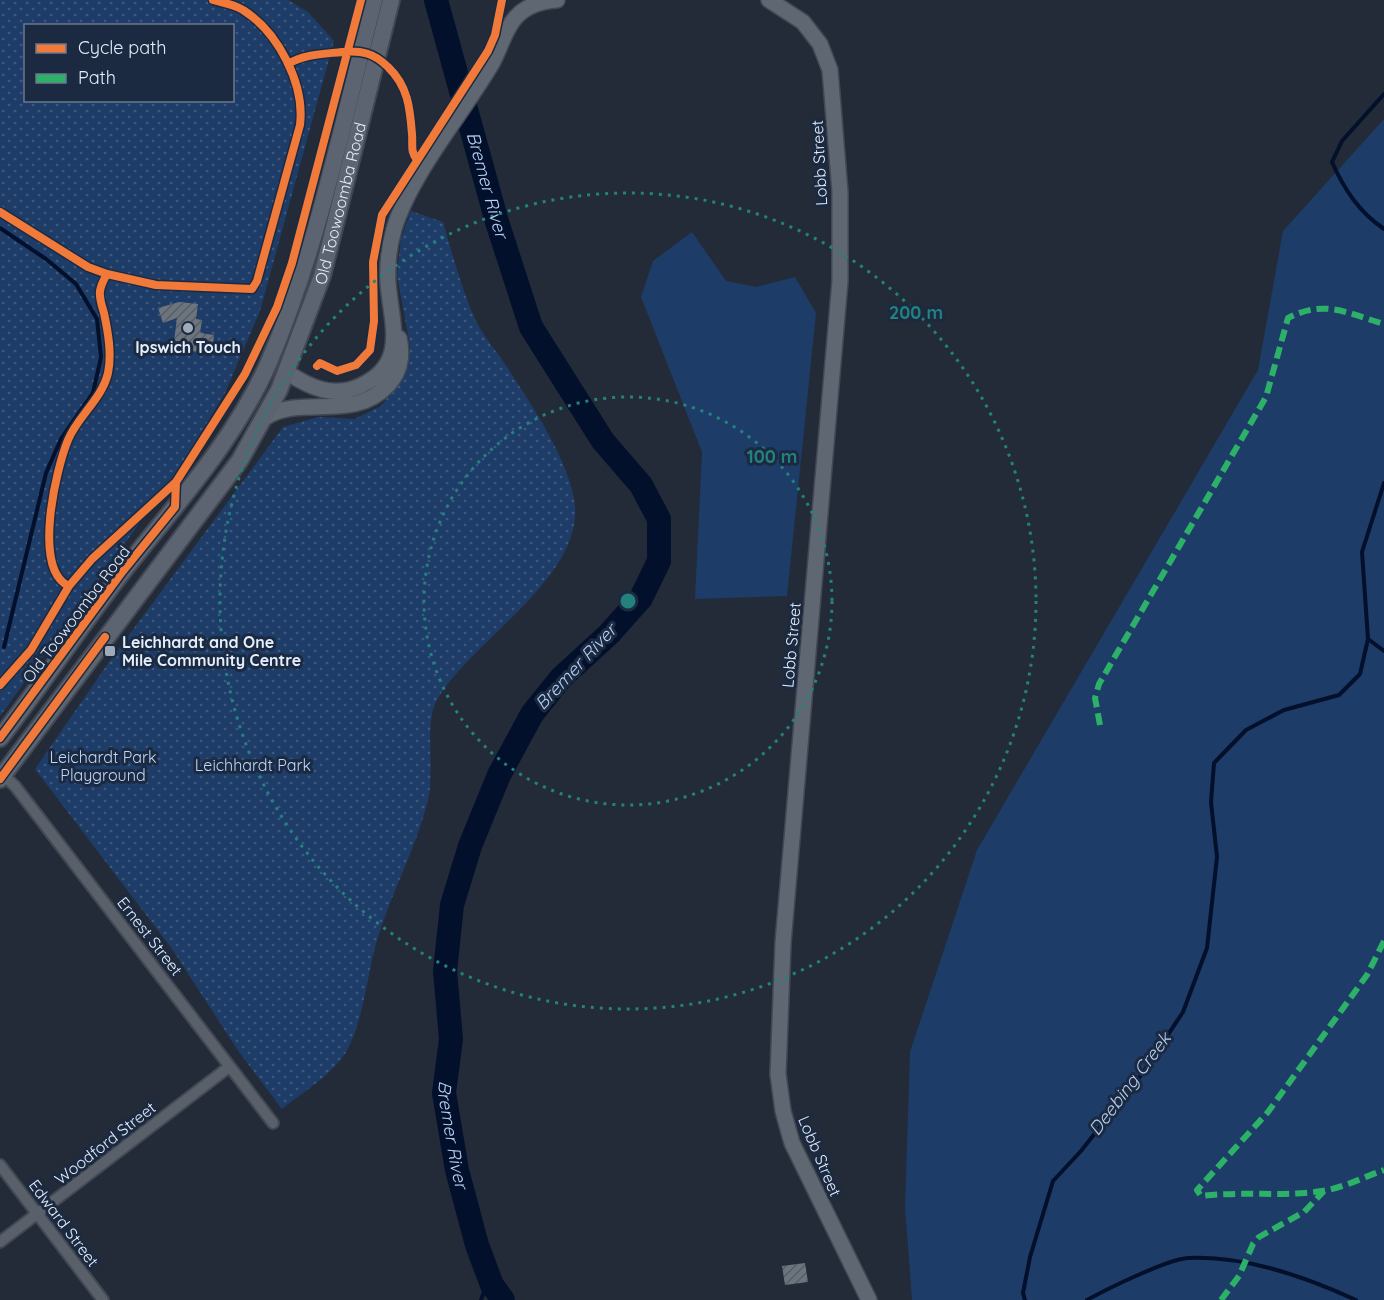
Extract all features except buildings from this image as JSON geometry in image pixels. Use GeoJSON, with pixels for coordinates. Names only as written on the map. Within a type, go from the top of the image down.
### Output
{"type":"FeatureCollection","features":[{"type":"Feature","properties":{"kind":"main road","name":"Old Toowoomba Road"},"geometry":{"type":"LineString","coordinates":[[1,775],[240,460],[266,417],[288,373],[322,276],[360,86],[374,0]]}},
{"type":"Feature","properties":{"kind":"main road","name":"Old Toowoomba Road"},"geometry":{"type":"LineString","coordinates":[[0,738],[123,571],[180,501],[236,425],[268,363],[304,268],[360,86],[391,0]]}},
{"type":"Feature","properties":{"kind":"main road"},"geometry":{"type":"LineString","coordinates":[[266,417],[286,409],[351,405],[379,393],[393,379],[400,365],[401,349],[388,281],[390,248],[394,228],[404,202],[492,65],[511,24],[527,4],[557,0]]}},
{"type":"Feature","properties":{"kind":"main road","name":"Lobb Street"},"geometry":{"type":"LineString","coordinates":[[769,0],[803,22],[820,44],[830,70],[840,192],[840,281],[783,943],[778,1074],[783,1111],[792,1143],[869,1300]]}},
{"type":"Feature","properties":{"kind":"main road"},"geometry":{"type":"LineString","coordinates":[[268,363],[309,386],[323,390],[342,391],[363,385],[378,373],[389,358],[395,338],[394,320]]}},
{"type":"Feature","properties":{"kind":"street","name":"Ernest Street"},"geometry":{"type":"LineString","coordinates":[[1,775],[165,980],[228,1067],[273,1123]]}},
{"type":"Feature","properties":{"kind":"street","name":"Woodford Street"},"geometry":{"type":"LineString","coordinates":[[0,1242],[228,1067]]}},
{"type":"Feature","properties":{"kind":"street","name":"Edward Street"},"geometry":{"type":"LineString","coordinates":[[0,1165],[103,1300]]}},
{"type":"Feature","properties":{"kind":"green space"},"geometry":{"type":"Polygon","coordinates":[[[0,0],[288,0],[308,12],[334,41],[260,311],[225,393],[183,463],[0,716],[0,0]]]}},
{"type":"Feature","properties":{"kind":"green space"},"geometry":{"type":"Polygon","coordinates":[[[1384,119],[1384,1300],[912,1300],[905,1207],[910,1052],[977,850],[1258,370],[1283,231],[1384,119]]]}},
{"type":"Feature","properties":{"kind":"green space","name":"Leichhardt Park"},"geometry":{"type":"Polygon","coordinates":[[[411,211],[443,222],[462,286],[477,323],[535,411],[557,450],[572,488],[575,506],[572,533],[561,559],[543,584],[474,655],[437,700],[431,721],[431,776],[428,800],[417,836],[376,944],[357,1027],[346,1052],[333,1068],[282,1109],[239,1052],[172,949],[35,769],[109,662],[283,427],[318,417],[354,419],[381,406],[400,382],[409,364],[410,346],[397,275],[401,239],[411,211]]]}},
{"type":"Feature","properties":{"kind":"green space"},"geometry":{"type":"Polygon","coordinates":[[[692,232],[726,281],[756,287],[795,277],[816,313],[787,596],[695,599],[702,452],[641,297],[653,261],[692,232]]]}},
{"type":"Feature","properties":{"kind":"waterway","name":"Bremer River"},"geometry":{"type":"LineString","coordinates":[[436,0],[497,222],[531,327],[603,441],[641,485],[659,519],[659,561],[641,598],[609,634],[561,678],[532,714],[499,775],[470,846],[452,905],[445,971],[451,1039],[444,1093],[457,1170],[477,1245],[492,1285],[503,1300]]}},
{"type":"Feature","properties":{"kind":"waterway","name":"Deebing Creek"},"geometry":{"type":"LineString","coordinates":[[1384,94],[1342,141],[1332,162],[1353,199],[1384,229]]}},
{"type":"Feature","properties":{"kind":"waterway"},"geometry":{"type":"LineString","coordinates":[[0,228],[46,259],[76,284],[97,319],[101,357],[93,393],[61,439],[46,473],[4,647]]}},
{"type":"Feature","properties":{"kind":"waterway","name":"Deebing Creek"},"geometry":{"type":"LineString","coordinates":[[1025,1300],[1023,1293],[1030,1257],[1053,1181],[1081,1151],[1142,1074],[1183,1012],[1207,948],[1217,857],[1211,802],[1214,763],[1246,730],[1284,710],[1339,695],[1360,674],[1368,639],[1362,552],[1384,483]]}},
{"type":"Feature","properties":{"kind":"waterway"},"geometry":{"type":"LineString","coordinates":[[1368,639],[1384,651]]}},
{"type":"Feature","properties":{"kind":"waterway","name":"Deebing Creek"},"geometry":{"type":"LineString","coordinates":[[1087,1300],[1153,1269],[1188,1258],[1231,1260],[1274,1269],[1317,1283],[1356,1300]]}},
{"type":"Feature","properties":{"kind":"waterway"},"geometry":{"type":"LineString","coordinates":[[481,1300],[489,1278]]}},
{"type":"Feature","properties":{"kind":"marked path"},"geometry":{"type":"LineString","coordinates":[[1100,725],[1095,698],[1099,684],[1266,397],[1288,318],[1301,312],[1325,309],[1347,312],[1384,324]]}},
{"type":"Feature","properties":{"kind":"marked path"},"geometry":{"type":"LineString","coordinates":[[1384,941],[1367,975],[1268,1112],[1197,1190],[1201,1196],[1307,1193],[1338,1187],[1384,1170]]}},
{"type":"Feature","properties":{"kind":"marked path"},"geometry":{"type":"LineString","coordinates":[[1221,1300],[1239,1276],[1253,1244],[1259,1237],[1304,1212],[1324,1191]]}},
{"type":"Feature","properties":{"kind":"cycle path"},"geometry":{"type":"LineString","coordinates":[[0,212],[88,267],[107,274],[156,285],[252,289],[257,281],[300,125],[298,93],[286,60],[267,31],[240,8],[213,0]]}},
{"type":"Feature","properties":{"kind":"cycle path"},"geometry":{"type":"LineString","coordinates":[[0,685],[31,650],[69,586],[92,559],[176,482],[245,374],[277,307],[292,263],[361,0]]}},
{"type":"Feature","properties":{"kind":"cycle path"},"geometry":{"type":"LineString","coordinates":[[317,366],[320,363],[337,371],[356,365],[370,350],[374,321],[373,262],[382,215],[488,51],[495,35],[502,0]]}},
{"type":"Feature","properties":{"kind":"cycle path"},"geometry":{"type":"LineString","coordinates":[[288,64],[307,56],[349,51],[361,52],[378,58],[395,74],[404,90],[410,115],[413,151],[417,160]]}},
{"type":"Feature","properties":{"kind":"cycle path"},"geometry":{"type":"LineString","coordinates":[[69,586],[58,576],[52,561],[49,540],[50,518],[58,473],[68,440],[101,391],[108,373],[109,343],[100,294],[107,274]]}},
{"type":"Feature","properties":{"kind":"cycle path"},"geometry":{"type":"LineString","coordinates":[[0,738],[123,571],[175,507],[176,482]]}},
{"type":"Feature","properties":{"kind":"cycle path"},"geometry":{"type":"LineString","coordinates":[[0,779],[105,637]]}},
{"type":"Feature","properties":{"kind":"place","name":"Ipswich Touch"},"geometry":{"type":"Point","coordinates":[188,328]}},
{"type":"Feature","properties":{"kind":"place","name":"Leichhardt and One Mile Community Centre"},"geometry":{"type":"Point","coordinates":[110,651]}},
{"type":"Feature","properties":{"kind":"park label","name":"Leichardt Park Playground"},"geometry":{"type":"Point","coordinates":[103,766]}}]}
